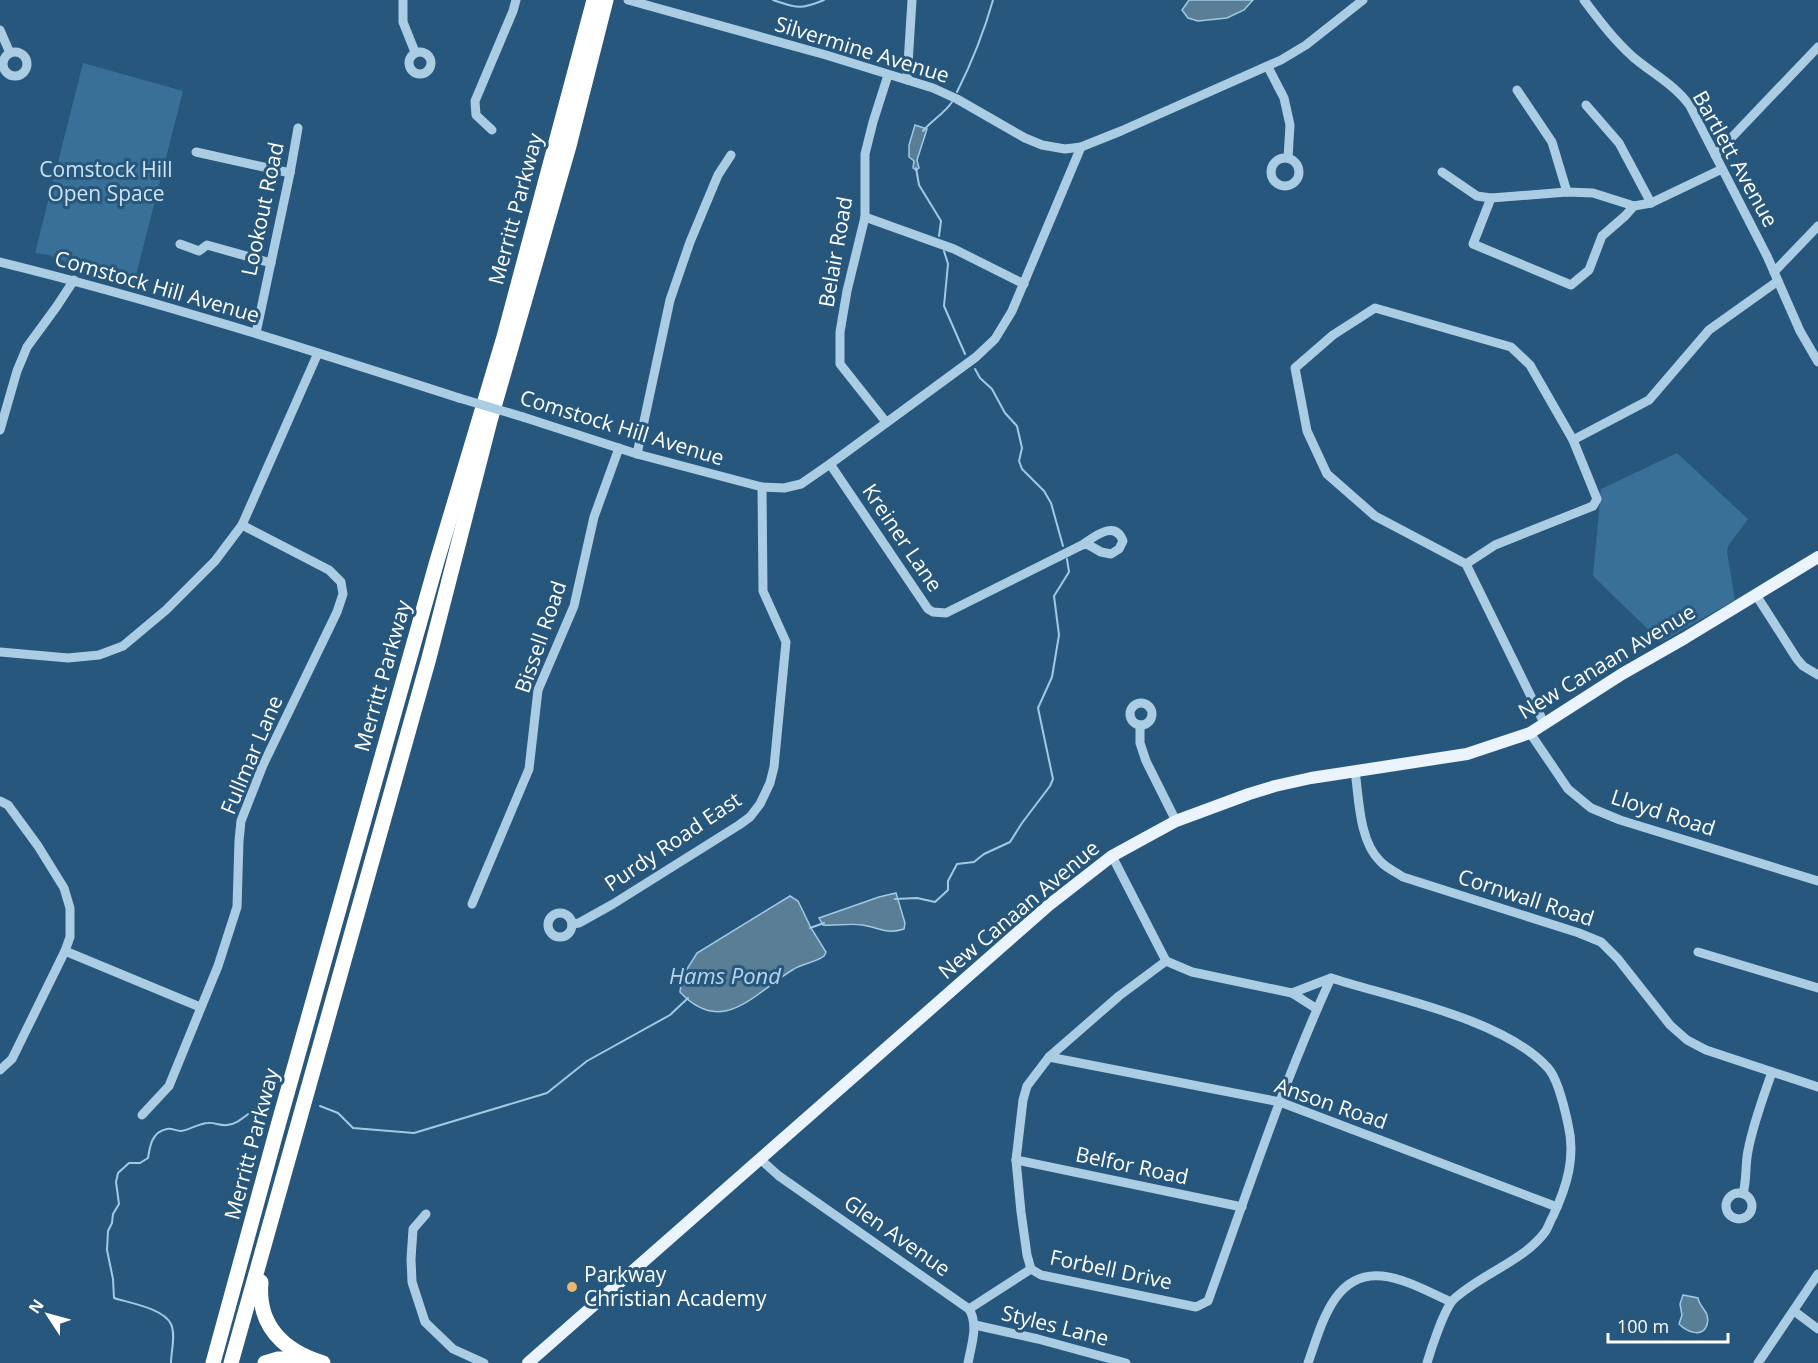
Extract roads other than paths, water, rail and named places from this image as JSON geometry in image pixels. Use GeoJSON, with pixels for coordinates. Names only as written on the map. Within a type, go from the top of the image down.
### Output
{"type":"FeatureCollection","features":[{"type":"Feature","properties":{"kind":"highway","name":"Merritt Parkway"},"geometry":{"type":"LineString","coordinates":[[213,1363],[437,561],[504,337],[596,9],[606,0]]}},
{"type":"Feature","properties":{"kind":"highway","name":"Merritt Parkway"},"geometry":{"type":"LineString","coordinates":[[231,1363],[429,658],[490,421],[569,146],[596,9]]}},
{"type":"Feature","properties":{"kind":"highway"},"geometry":{"type":"LineString","coordinates":[[267,1234],[260,1300],[264,1316],[278,1338],[316,1361]]}},
{"type":"Feature","properties":{"kind":"highway"},"geometry":{"type":"LineString","coordinates":[[265,1363],[278,1359],[316,1361]]}},
{"type":"Feature","properties":{"kind":"main road","name":"New Canaan Avenue"},"geometry":{"type":"LineString","coordinates":[[528,1363],[1049,905],[1112,856],[1176,821],[1275,786],[1467,754],[1530,733],[1818,557]]}},
{"type":"Feature","properties":{"kind":"street"},"geometry":{"type":"LineString","coordinates":[[403,0],[403,22],[415,52]]}},
{"type":"Feature","properties":{"kind":"street"},"geometry":{"type":"LineString","coordinates":[[492,130],[476,115],[475,101],[516,0]]}},
{"type":"Feature","properties":{"kind":"street","name":"Silvermine Avenue"},"geometry":{"type":"LineString","coordinates":[[628,0],[943,92],[1042,145],[1065,149],[1081,147],[1268,67],[1306,45],[1363,0]]}},
{"type":"Feature","properties":{"kind":"street"},"geometry":{"type":"LineString","coordinates":[[907,80],[912,0]]}},
{"type":"Feature","properties":{"kind":"street","name":"Bartlett Avenue"},"geometry":{"type":"LineString","coordinates":[[1584,0],[1623,48],[1684,98],[1696,117],[1776,276],[1796,324],[1818,362]]}},
{"type":"Feature","properties":{"kind":"street"},"geometry":{"type":"LineString","coordinates":[[0,30],[10,53]]}},
{"type":"Feature","properties":{"kind":"street"},"geometry":{"type":"LineString","coordinates":[[1715,155],[1818,47]]}},
{"type":"Feature","properties":{"kind":"street"},"geometry":{"type":"LineString","coordinates":[[1268,67],[1284,98],[1290,125],[1288,158]]}},
{"type":"Feature","properties":{"kind":"street","name":"Belair Road"},"geometry":{"type":"LineString","coordinates":[[886,422],[840,364],[840,332],[865,217],[865,154],[888,75]]}},
{"type":"Feature","properties":{"kind":"street"},"geometry":{"type":"LineString","coordinates":[[1517,90],[1552,142],[1567,192]]}},
{"type":"Feature","properties":{"kind":"street"},"geometry":{"type":"LineString","coordinates":[[1586,105],[1619,143],[1651,203]]}},
{"type":"Feature","properties":{"kind":"street","name":"Lookout Road"},"geometry":{"type":"LineString","coordinates":[[256,333],[298,128]]}},
{"type":"Feature","properties":{"kind":"street","name":"Comstock Hill Avenue"},"geometry":{"type":"LineString","coordinates":[[0,262],[74,280],[256,333],[637,454],[762,487],[784,488],[801,484],[830,464],[986,348],[1004,327],[1081,147]]}},
{"type":"Feature","properties":{"kind":"street"},"geometry":{"type":"LineString","coordinates":[[196,152],[290,172]]}},
{"type":"Feature","properties":{"kind":"street"},"geometry":{"type":"LineString","coordinates":[[637,454],[670,300],[690,242],[718,175],[731,155]]}},
{"type":"Feature","properties":{"kind":"street"},"geometry":{"type":"LineString","coordinates":[[1442,172],[1477,196],[1491,198],[1567,192],[1593,193],[1634,206],[1651,203],[1722,168]]}},
{"type":"Feature","properties":{"kind":"street"},"geometry":{"type":"LineString","coordinates":[[1491,198],[1473,244],[1571,285],[1589,270],[1602,237],[1634,206]]}},
{"type":"Feature","properties":{"kind":"street"},"geometry":{"type":"LineString","coordinates":[[865,217],[954,249],[1024,284]]}},
{"type":"Feature","properties":{"kind":"street"},"geometry":{"type":"LineString","coordinates":[[1574,440],[1649,400],[1709,330],[1776,276],[1818,226]]}},
{"type":"Feature","properties":{"kind":"street"},"geometry":{"type":"LineString","coordinates":[[180,244],[199,251],[207,245],[271,263]]}},
{"type":"Feature","properties":{"kind":"street"},"geometry":{"type":"LineString","coordinates":[[0,430],[17,371],[27,347],[74,280]]}},
{"type":"Feature","properties":{"kind":"street"},"geometry":{"type":"LineString","coordinates":[[1466,564],[1495,545],[1593,506],[1597,499],[1574,440],[1530,365],[1511,347],[1375,308],[1333,335],[1295,368],[1307,431],[1327,474],[1375,516],[1466,564],[1544,723]]}},
{"type":"Feature","properties":{"kind":"street"},"geometry":{"type":"LineString","coordinates":[[0,652],[68,658],[99,655],[123,646],[166,610],[215,561],[242,525],[318,353]]}},
{"type":"Feature","properties":{"kind":"street","name":"Bissell Road"},"geometry":{"type":"LineString","coordinates":[[472,904],[529,769],[538,690],[574,606],[594,517],[619,448]]}},
{"type":"Feature","properties":{"kind":"street","name":"Kreiner Lane"},"geometry":{"type":"LineString","coordinates":[[830,464],[928,609],[933,612],[946,613],[1082,545]]}},
{"type":"Feature","properties":{"kind":"street","name":"Purdy Road East"},"geometry":{"type":"LineString","coordinates":[[572,924],[579,923],[613,904],[739,825],[750,817],[765,795],[774,767],[786,642],[763,591],[762,487]]}},
{"type":"Feature","properties":{"kind":"street","name":"Fullmar Lane"},"geometry":{"type":"LineString","coordinates":[[142,1115],[169,1086],[218,966],[237,907],[238,841],[242,821],[263,765],[337,612],[343,594],[341,582],[329,570],[242,525]]}},
{"type":"Feature","properties":{"kind":"street"},"geometry":{"type":"LineString","coordinates":[[1756,595],[1797,659],[1803,666],[1818,675]]}},
{"type":"Feature","properties":{"kind":"street"},"geometry":{"type":"LineString","coordinates":[[1140,725],[1140,743],[1146,761],[1176,821]]}},
{"type":"Feature","properties":{"kind":"street","name":"Lloyd Road"},"geometry":{"type":"LineString","coordinates":[[1530,733],[1568,789],[1591,808],[1620,820],[1818,881]]}},
{"type":"Feature","properties":{"kind":"street","name":"Cornwall Road"},"geometry":{"type":"LineString","coordinates":[[1355,771],[1363,831],[1369,848],[1380,862],[1403,877],[1601,942],[1618,959],[1670,1025],[1688,1040],[1706,1050],[1818,1087]]}},
{"type":"Feature","properties":{"kind":"street"},"geometry":{"type":"LineString","coordinates":[[0,801],[8,805],[35,841],[64,888],[70,908],[70,937],[65,951],[12,1059],[0,1070]]}},
{"type":"Feature","properties":{"kind":"street"},"geometry":{"type":"LineString","coordinates":[[1112,856],[1166,961],[1192,972],[1292,993],[1317,1008]]}},
{"type":"Feature","properties":{"kind":"street"},"geometry":{"type":"LineString","coordinates":[[65,951],[200,1007]]}},
{"type":"Feature","properties":{"kind":"street"},"geometry":{"type":"LineString","coordinates":[[1698,952],[1818,988]]}},
{"type":"Feature","properties":{"kind":"street","name":"Forbell Drive"},"geometry":{"type":"LineString","coordinates":[[1166,961],[1119,996],[1049,1057],[1027,1086],[1023,1100],[1016,1160],[1021,1212],[1031,1269],[1041,1275],[1196,1307],[1208,1300],[1280,1101],[1331,978]]}},
{"type":"Feature","properties":{"kind":"street"},"geometry":{"type":"LineString","coordinates":[[1292,993],[1331,978],[1429,1007],[1483,1026],[1527,1051],[1550,1070],[1562,1099],[1572,1138],[1570,1172],[1545,1232],[1526,1250],[1451,1302],[1433,1341],[1427,1363]]}},
{"type":"Feature","properties":{"kind":"street","name":"Anson Road"},"geometry":{"type":"LineString","coordinates":[[1049,1057],[1280,1101],[1557,1207]]}},
{"type":"Feature","properties":{"kind":"street"},"geometry":{"type":"LineString","coordinates":[[1743,1194],[1747,1180],[1747,1153],[1772,1072]]}},
{"type":"Feature","properties":{"kind":"street","name":"Glen Avenue"},"geometry":{"type":"LineString","coordinates":[[760,1159],[779,1176],[969,1309]]}},
{"type":"Feature","properties":{"kind":"street","name":"Belfor Road"},"geometry":{"type":"LineString","coordinates":[[1016,1160],[1242,1207]]}},
{"type":"Feature","properties":{"kind":"street"},"geometry":{"type":"LineString","coordinates":[[426,1214],[414,1229],[411,1259],[412,1282],[425,1322],[453,1349],[483,1363]]}},
{"type":"Feature","properties":{"kind":"street"},"geometry":{"type":"LineString","coordinates":[[968,1363],[975,1325],[969,1309],[1031,1269]]}},
{"type":"Feature","properties":{"kind":"street"},"geometry":{"type":"LineString","coordinates":[[1758,1363],[1818,1274]]}},
{"type":"Feature","properties":{"kind":"street"},"geometry":{"type":"LineString","coordinates":[[1308,1363],[1334,1299],[1343,1287],[1353,1280],[1382,1276],[1401,1281],[1451,1302]]}},
{"type":"Feature","properties":{"kind":"street"},"geometry":{"type":"LineString","coordinates":[[1794,1311],[1818,1329]]}},
{"type":"Feature","properties":{"kind":"street","name":"Styles Lane"},"geometry":{"type":"LineString","coordinates":[[975,1325],[1126,1363]]}},
{"type":"Feature","properties":{"kind":"water"},"geometry":{"type":"Polygon","coordinates":[[[1189,0],[1253,0],[1244,10],[1227,18],[1198,21],[1188,18],[1182,10],[1189,0]]]}},
{"type":"Feature","properties":{"kind":"water"},"geometry":{"type":"Polygon","coordinates":[[[915,125],[927,129],[917,160],[919,168],[916,170],[913,168],[914,161],[909,157],[909,145],[915,125]]]}},
{"type":"Feature","properties":{"kind":"water"},"geometry":{"type":"Polygon","coordinates":[[[896,893],[905,923],[904,929],[898,931],[857,924],[823,925],[819,918],[879,897],[896,893]]]}},
{"type":"Feature","properties":{"kind":"water","name":"Hams Pond"},"geometry":{"type":"Polygon","coordinates":[[[790,896],[798,901],[826,952],[824,956],[798,967],[752,999],[725,1011],[710,1011],[696,1005],[680,992],[682,977],[697,953],[790,896]]]}},
{"type":"Feature","properties":{"kind":"water"},"geometry":{"type":"Polygon","coordinates":[[[1683,1295],[1698,1298],[1706,1313],[1707,1324],[1702,1332],[1690,1331],[1679,1324],[1683,1295]]]}},
{"type":"Feature","properties":{"kind":"waterway"},"geometry":{"type":"LineString","coordinates":[[773,0],[798,7],[824,0]]}},
{"type":"Feature","properties":{"kind":"waterway"},"geometry":{"type":"LineString","coordinates":[[957,92],[977,47],[993,0]]}},
{"type":"Feature","properties":{"kind":"waterway"},"geometry":{"type":"LineString","coordinates":[[923,131],[952,102]]}},
{"type":"Feature","properties":{"kind":"waterway"},"geometry":{"type":"LineString","coordinates":[[916,168],[919,185],[941,221],[939,236]]}},
{"type":"Feature","properties":{"kind":"waterway"},"geometry":{"type":"LineString","coordinates":[[944,251],[948,264],[944,306],[965,354]]}},
{"type":"Feature","properties":{"kind":"waterway"},"geometry":{"type":"LineString","coordinates":[[975,369],[980,378],[992,389],[1005,413],[1017,426],[1022,448],[1019,461],[1022,469],[1044,491],[1051,503],[1063,546]]}},
{"type":"Feature","properties":{"kind":"waterway"},"geometry":{"type":"LineString","coordinates":[[895,899],[917,898],[935,902],[948,890],[948,881],[957,864],[974,862],[984,854],[1010,842],[1050,786],[1053,779],[1038,708],[1052,677],[1059,635],[1054,596],[1069,572],[1067,559]]}},
{"type":"Feature","properties":{"kind":"waterway"},"geometry":{"type":"LineString","coordinates":[[810,928],[824,923]]}},
{"type":"Feature","properties":{"kind":"waterway"},"geometry":{"type":"LineString","coordinates":[[320,1106],[338,1113],[353,1128],[414,1133],[547,1093],[587,1061],[670,1015],[688,998]]}},
{"type":"Feature","properties":{"kind":"waterway"},"geometry":{"type":"LineString","coordinates":[[171,1363],[173,1333],[167,1318],[153,1310],[114,1298],[107,1250],[108,1231],[119,1204],[116,1182],[118,1173],[129,1163],[140,1163],[148,1158],[155,1136],[162,1131],[169,1129],[184,1131],[208,1123],[232,1124],[262,1105],[268,1104]]}},
{"type":"Feature","properties":{"kind":"place","name":"Parkway Christian Academy"},"geometry":{"type":"Point","coordinates":[572,1287]}},
{"type":"Feature","properties":{"kind":"park label","name":"Comstock Hill Open Space"},"geometry":{"type":"Point","coordinates":[106,182]}}]}
